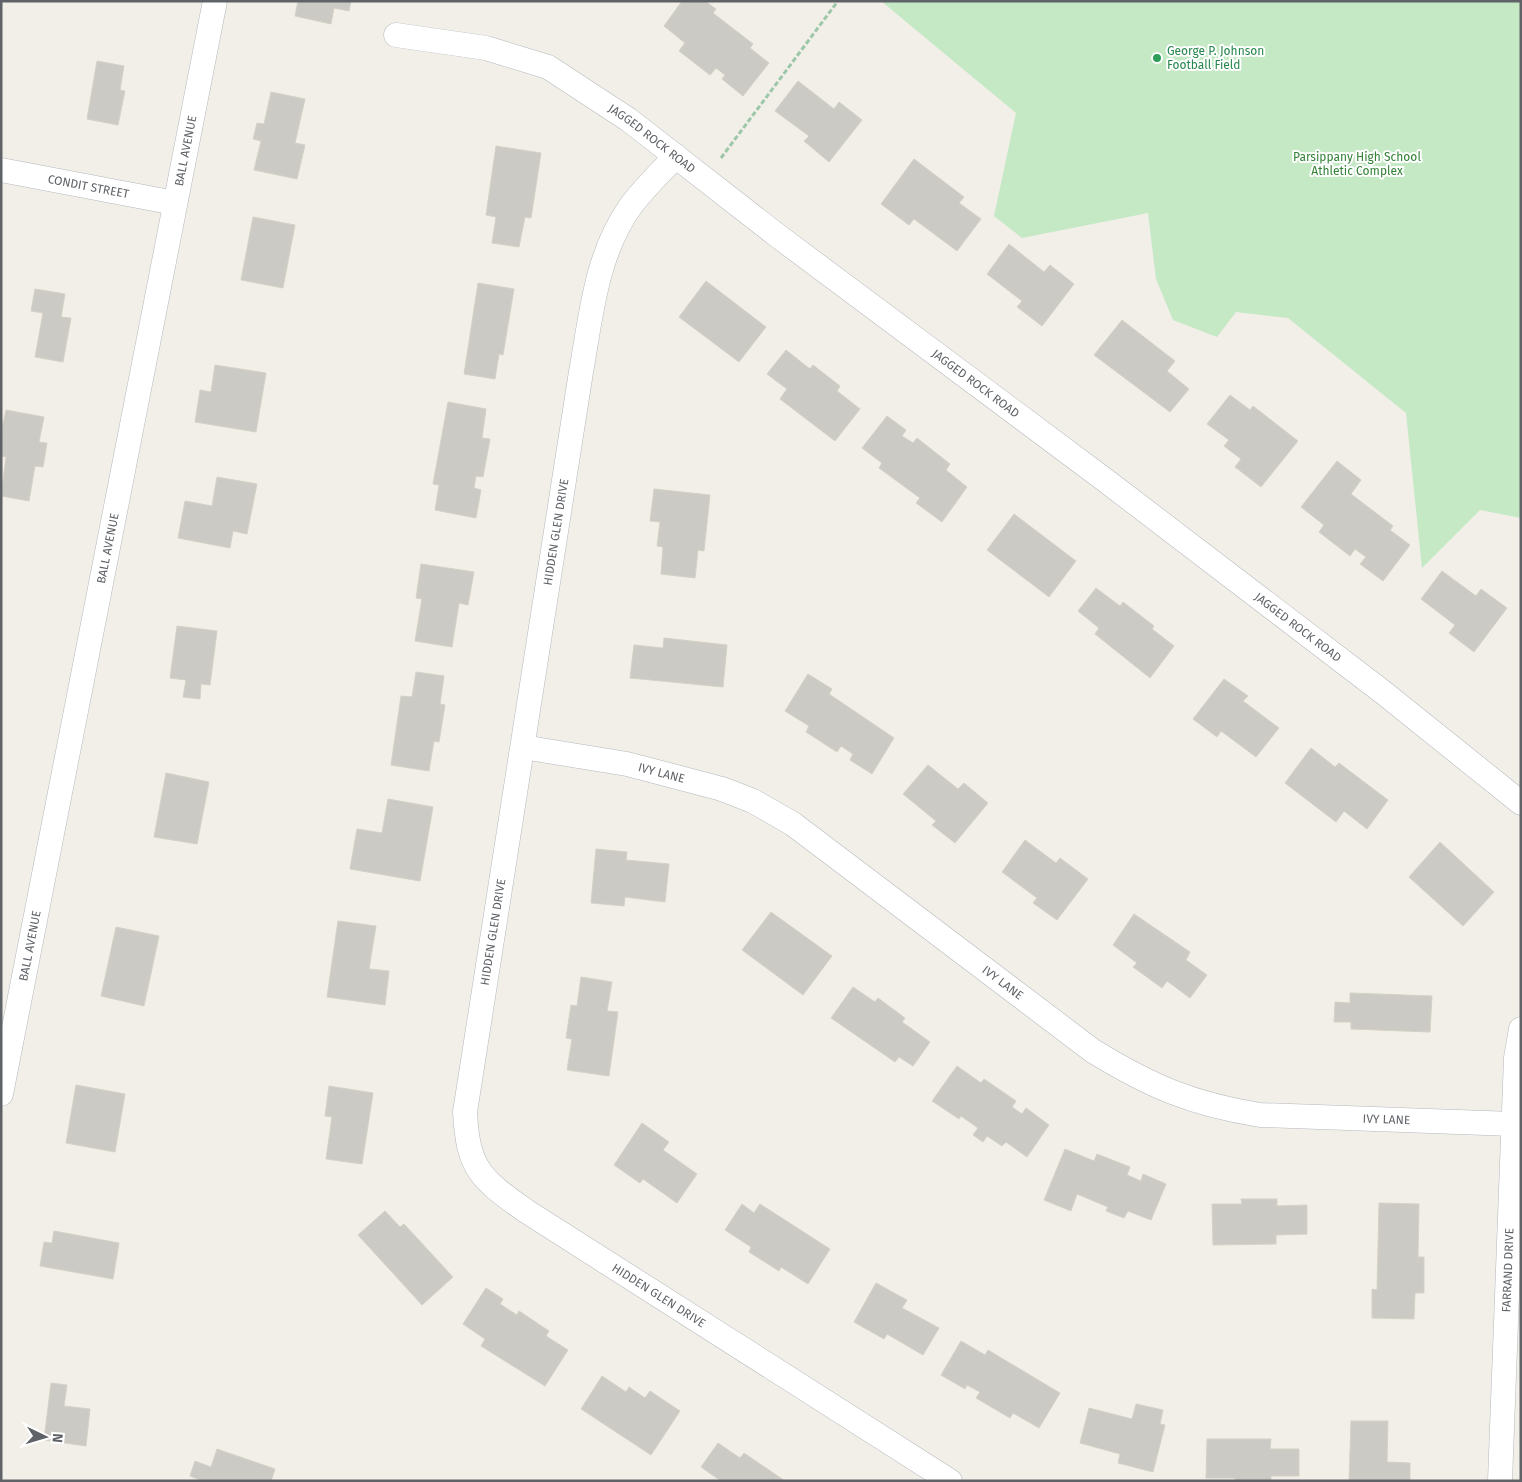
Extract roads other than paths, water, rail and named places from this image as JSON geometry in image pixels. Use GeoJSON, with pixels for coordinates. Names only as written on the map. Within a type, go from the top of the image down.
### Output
{"type":"FeatureCollection","features":[{"type":"Feature","properties":{"kind":"street","name":"BALL AVENUE"},"geometry":{"type":"LineString","coordinates":[[1,1094],[215,1]]}},
{"type":"Feature","properties":{"kind":"street","name":"JAGGED ROCK ROAD"},"geometry":{"type":"LineString","coordinates":[[396,34],[486,48],[548,67],[629,120],[778,236],[1105,480],[1384,693],[1521,803]]}},
{"type":"Feature","properties":{"kind":"street","name":"HIDDEN GLEN DRIVE"},"geometry":{"type":"LineString","coordinates":[[676,156],[630,207],[611,242],[598,279],[581,372],[465,1112],[469,1151],[477,1169],[489,1184],[526,1211],[950,1481]]}},
{"type":"Feature","properties":{"kind":"street","name":"CONDIT STREET"},"geometry":{"type":"LineString","coordinates":[[1,170],[175,203]]}},
{"type":"Feature","properties":{"kind":"street","name":"IVY LANE"},"geometry":{"type":"LineString","coordinates":[[523,748],[626,764],[722,789],[753,801],[793,824],[1093,1051],[1135,1076],[1183,1098],[1221,1108],[1260,1115],[1513,1124]]}},
{"type":"Feature","properties":{"kind":"street","name":"FARRAND DRIVE"},"geometry":{"type":"LineString","coordinates":[[1500,1481],[1516,1058],[1521,1029]]}},
{"type":"Feature","properties":{"kind":"place","name":"George P. Johnson Football Field"},"geometry":{"type":"Point","coordinates":[1157,58]}},
{"type":"Feature","properties":{"kind":"park label","name":"Parsippany High School Athletic Complex"},"geometry":{"type":"Point","coordinates":[1357,164]}}]}
